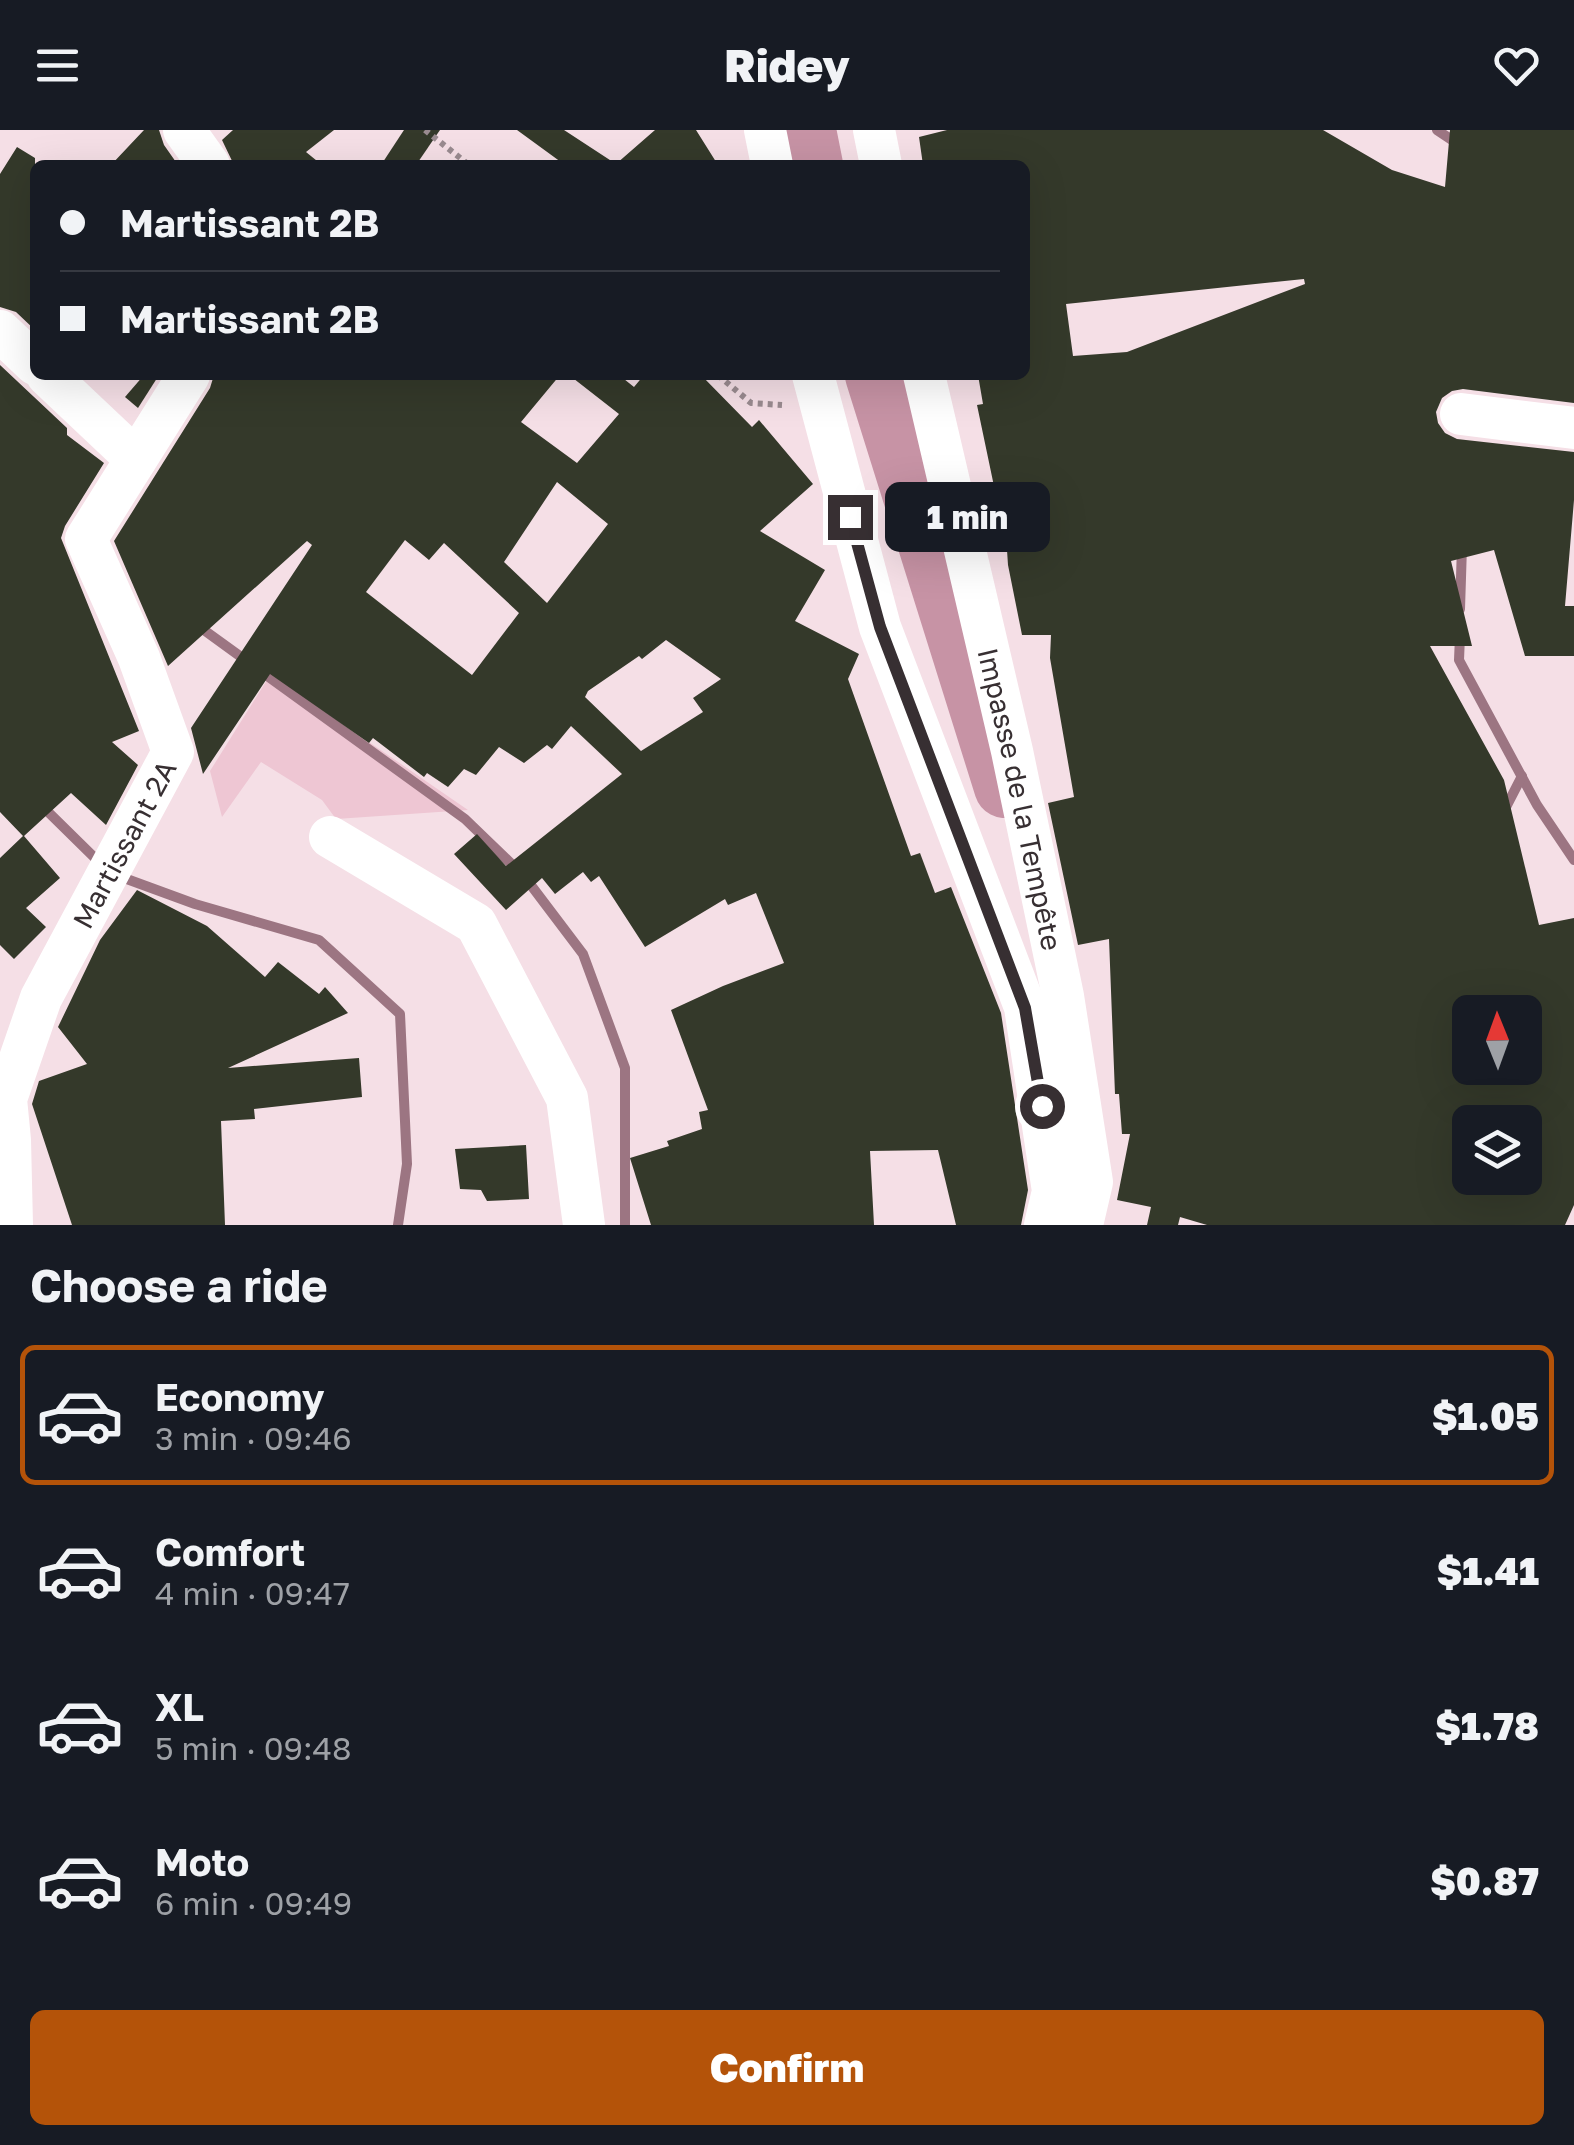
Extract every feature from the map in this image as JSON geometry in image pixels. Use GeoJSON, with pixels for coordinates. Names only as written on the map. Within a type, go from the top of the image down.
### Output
{"type":"FeatureCollection","features":[{"type":"Feature","properties":{"kind":"street"},"geometry":{"type":"LineString","coordinates":[[184,130],[206,160]]}},
{"type":"Feature","properties":{"kind":"street"},"geometry":{"type":"LineString","coordinates":[[765,130],[771,160]]}},
{"type":"Feature","properties":{"kind":"street"},"geometry":{"type":"LineString","coordinates":[[874,130],[880,160]]}},
{"type":"Feature","properties":{"kind":"street"},"geometry":{"type":"LineString","coordinates":[[0,331],[30,359]]}},
{"type":"Feature","properties":{"kind":"street"},"geometry":{"type":"LineString","coordinates":[[52,380],[136,459]]}},
{"type":"Feature","properties":{"kind":"street","name":"Martissant 2A"},"geometry":{"type":"LineString","coordinates":[[12,1225],[6,1099],[41,998],[172,752],[139,658],[86,538],[186,380]]}},
{"type":"Feature","properties":{"kind":"street","name":"Impasse de la Tempête"},"geometry":{"type":"LineString","coordinates":[[925,380],[1012,751],[1063,996],[1092,1182],[1082,1225]]}},
{"type":"Feature","properties":{"kind":"street"},"geometry":{"type":"LineString","coordinates":[[816,391],[880,627],[1025,1008],[1053,1191],[1045,1225]]}},
{"type":"Feature","properties":{"kind":"street"},"geometry":{"type":"LineString","coordinates":[[1472,414],[1574,428]]}},
{"type":"Feature","properties":{"kind":"street"},"geometry":{"type":"LineString","coordinates":[[330,838],[476,924],[566,1098],[584,1225]]}},
{"type":"Feature","properties":{"kind":"path"},"geometry":{"type":"LineString","coordinates":[[424,130],[463,160]]}},
{"type":"Feature","properties":{"kind":"path"},"geometry":{"type":"LineString","coordinates":[[724,380],[751,403],[816,391]]}},
{"type":"Feature","properties":{"kind":"shaded area"},"geometry":{"type":"Polygon","coordinates":[[[267,672],[468,810],[336,819],[322,800],[261,762],[222,817],[210,771],[267,680],[267,672]]]}},
{"type":"Feature","properties":{"kind":"building"},"geometry":{"type":"Polygon","coordinates":[[[144,130],[159,130],[174,160],[116,160],[144,130]]]}},
{"type":"Feature","properties":{"kind":"building"},"geometry":{"type":"Polygon","coordinates":[[[233,130],[334,130],[306,152],[316,160],[232,160],[222,140],[233,130]]]}},
{"type":"Feature","properties":{"kind":"building"},"geometry":{"type":"Polygon","coordinates":[[[404,130],[440,130],[419,160],[384,160],[404,130]]]}},
{"type":"Feature","properties":{"kind":"building"},"geometry":{"type":"Polygon","coordinates":[[[517,130],[564,130],[610,160],[558,160],[517,130]]]}},
{"type":"Feature","properties":{"kind":"building"},"geometry":{"type":"Polygon","coordinates":[[[655,130],[696,130],[715,160],[621,160],[655,130]]]}},
{"type":"Feature","properties":{"kind":"building"},"geometry":{"type":"Polygon","coordinates":[[[947,130],[1323,130],[1392,170],[1445,187],[1450,130],[1574,130],[1574,403],[1463,389],[1442,398],[1436,412],[1445,433],[1457,439],[1574,452],[1565,606],[1574,606],[1574,656],[1525,656],[1494,550],[1451,561],[1472,646],[1430,646],[1504,780],[1539,925],[1574,918],[1574,1205],[1565,1225],[1207,1225],[1180,1217],[1178,1225],[1147,1225],[1151,1207],[1117,1200],[1130,1134],[1122,1134],[1119,1094],[1115,1094],[1109,939],[1078,945],[1048,803],[1074,797],[1050,658],[1051,635],[1022,635],[1008,565],[1003,490],[995,491],[977,405],[983,404],[979,380],[1030,380],[1030,160],[922,160],[919,137],[947,130]],[[1304,279],[1066,304],[1073,356],[1127,352],[1305,284],[1304,279]]]}},
{"type":"Feature","properties":{"kind":"building"},"geometry":{"type":"Polygon","coordinates":[[[17,147],[35,158],[30,160],[30,325],[16,312],[0,307],[0,174],[17,147]]]}},
{"type":"Feature","properties":{"kind":"building"},"geometry":{"type":"Polygon","coordinates":[[[0,365],[67,428],[67,435],[104,463],[61,538],[139,731],[112,742],[138,765],[106,825],[71,793],[24,836],[60,878],[26,908],[46,927],[14,959],[0,945],[0,858],[23,836],[0,812],[0,365]]]}},
{"type":"Feature","properties":{"kind":"building"},"geometry":{"type":"Polygon","coordinates":[[[140,380],[156,380],[138,408],[125,397],[140,380]]]}},
{"type":"Feature","properties":{"kind":"building"},"geometry":{"type":"Polygon","coordinates":[[[212,380],[556,380],[521,422],[577,463],[619,414],[575,380],[625,380],[634,387],[640,380],[706,380],[752,427],[759,420],[813,484],[760,531],[825,570],[795,621],[859,654],[848,679],[911,856],[920,853],[935,893],[951,887],[1001,1013],[1028,1190],[1021,1225],[956,1225],[938,1150],[870,1151],[874,1225],[651,1225],[630,1158],[669,1146],[667,1141],[702,1129],[699,1112],[708,1110],[671,1010],[784,963],[756,893],[728,905],[725,899],[645,947],[599,876],[591,882],[583,872],[555,894],[542,878],[506,910],[454,854],[477,834],[506,866],[622,774],[571,726],[552,749],[547,745],[524,763],[499,747],[476,775],[464,769],[448,787],[427,773],[424,777],[373,738],[369,743],[270,674],[203,774],[191,728],[312,545],[307,541],[168,666],[114,541],[212,380]],[[557,482],[504,562],[547,603],[608,524],[557,482]],[[405,540],[366,592],[472,675],[519,613],[444,543],[429,560],[405,540]],[[666,640],[588,691],[585,697],[641,751],[703,712],[693,698],[721,679],[666,640]]]}},
{"type":"Feature","properties":{"kind":"building"},"geometry":{"type":"Polygon","coordinates":[[[137,890],[207,926],[265,977],[278,962],[319,994],[325,987],[348,1013],[228,1068],[359,1058],[362,1097],[254,1109],[255,1119],[221,1121],[225,1225],[72,1225],[32,1104],[39,1081],[87,1064],[58,1027],[100,940],[137,890]]]}},
{"type":"Feature","properties":{"kind":"building"},"geometry":{"type":"Polygon","coordinates":[[[526,1145],[529,1199],[487,1201],[481,1190],[460,1189],[455,1149],[526,1145]]]}},
{"type":"Feature","properties":{"kind":"waterway"},"geometry":{"type":"LineString","coordinates":[[805,130],[811,160]]}},
{"type":"Feature","properties":{"kind":"waterway"},"geometry":{"type":"LineString","coordinates":[[1437,130],[1458,144]]}},
{"type":"Feature","properties":{"kind":"waterway"},"geometry":{"type":"LineString","coordinates":[[878,380],[1005,787]]}},
{"type":"Feature","properties":{"kind":"waterway"},"geometry":{"type":"LineString","coordinates":[[1460,609],[1462,546]]}},
{"type":"Feature","properties":{"kind":"waterway"},"geometry":{"type":"LineString","coordinates":[[197,625],[465,819],[524,876],[583,954],[625,1068],[625,1225]]}},
{"type":"Feature","properties":{"kind":"waterway"},"geometry":{"type":"LineString","coordinates":[[1460,636],[1459,660],[1537,805],[1574,860]]}},
{"type":"Feature","properties":{"kind":"waterway"},"geometry":{"type":"LineString","coordinates":[[1504,811],[1522,776]]}},
{"type":"Feature","properties":{"kind":"waterway"},"geometry":{"type":"LineString","coordinates":[[40,804],[100,863]]}},
{"type":"Feature","properties":{"kind":"waterway"},"geometry":{"type":"LineString","coordinates":[[124,878],[195,904],[319,940],[400,1014],[407,1164],[398,1225]]}},
{"type":"Feature","properties":{"kind":"route"},"geometry":{"type":"LineString","coordinates":[[850,517],[880,627],[1025,1008],[1042,1106]]}}]}
